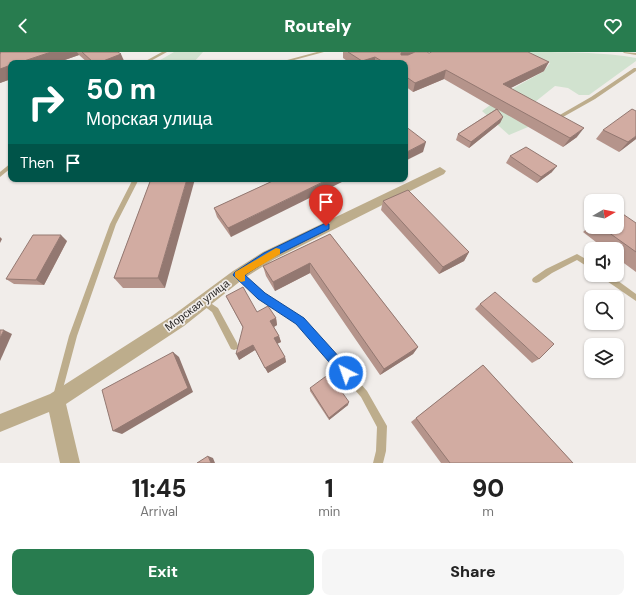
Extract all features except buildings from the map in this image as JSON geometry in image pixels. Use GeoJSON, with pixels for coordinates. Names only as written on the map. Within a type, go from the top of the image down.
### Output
{"type":"FeatureCollection","features":[{"type":"Feature","properties":{"kind":"street","name":"Морская улица"},"geometry":{"type":"LineString","coordinates":[[0,423],[56,400],[178,320],[238,275],[268,256],[440,171]]}},
{"type":"Feature","properties":{"kind":"street"},"geometry":{"type":"LineString","coordinates":[[56,400],[70,463]]}},
{"type":"Feature","properties":{"kind":"lane"},"geometry":{"type":"LineString","coordinates":[[150,60],[165,52]]}},
{"type":"Feature","properties":{"kind":"lane"},"geometry":{"type":"LineString","coordinates":[[290,60],[322,52]]}},
{"type":"Feature","properties":{"kind":"lane"},"geometry":{"type":"LineString","coordinates":[[626,52],[636,54]]}},
{"type":"Feature","properties":{"kind":"lane"},"geometry":{"type":"LineString","coordinates":[[561,116],[593,98],[636,69]]}},
{"type":"Feature","properties":{"kind":"lane"},"geometry":{"type":"LineString","coordinates":[[0,175],[8,168]]}},
{"type":"Feature","properties":{"kind":"lane"},"geometry":{"type":"LineString","coordinates":[[56,400],[73,336],[113,224],[134,182]]}},
{"type":"Feature","properties":{"kind":"lane"},"geometry":{"type":"LineString","coordinates":[[536,280],[549,271],[577,257],[584,262]]}},
{"type":"Feature","properties":{"kind":"lane"},"geometry":{"type":"LineString","coordinates":[[238,275],[262,296],[300,321],[364,394],[382,426],[381,451],[378,463]]}},
{"type":"Feature","properties":{"kind":"lane"},"geometry":{"type":"LineString","coordinates":[[614,282],[636,298]]}},
{"type":"Feature","properties":{"kind":"lane"},"geometry":{"type":"LineString","coordinates":[[203,301],[215,310],[234,346]]}},
{"type":"Feature","properties":{"kind":"green space"},"geometry":{"type":"Polygon","coordinates":[[[174,52],[203,52],[196,60],[160,60],[174,52]]]}},
{"type":"Feature","properties":{"kind":"green space"},"geometry":{"type":"Polygon","coordinates":[[[523,52],[581,53],[624,56],[636,58],[636,61],[589,95],[579,95],[568,88],[555,86],[535,102],[528,127],[509,135],[482,111],[512,89],[544,71],[550,63],[523,52]]]}},
{"type":"Feature","properties":{"kind":"slow traffic"},"geometry":{"type":"LineString","coordinates":[[241,278],[238,275],[276,251]]}},
{"type":"Feature","properties":{"kind":"route"},"geometry":{"type":"LineString","coordinates":[[326,226],[268,256],[238,275],[262,296],[300,321],[346,373]]}}]}
